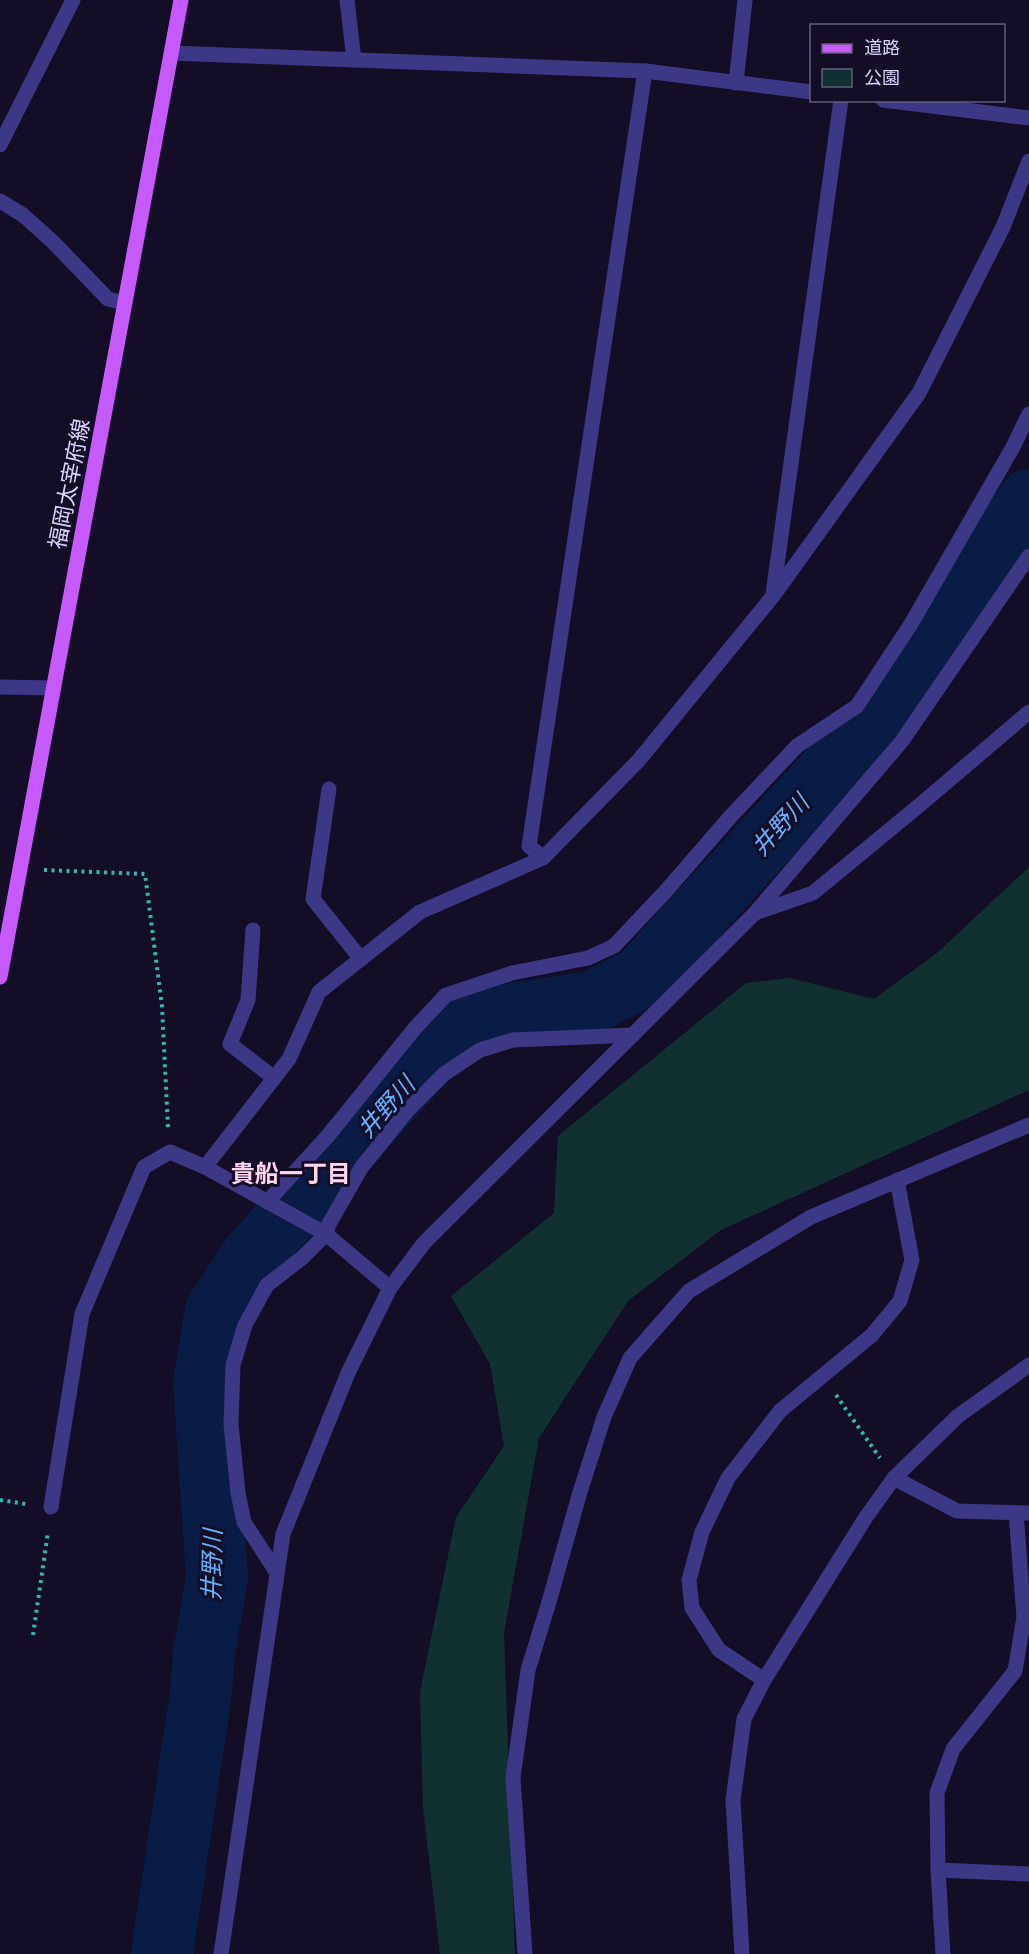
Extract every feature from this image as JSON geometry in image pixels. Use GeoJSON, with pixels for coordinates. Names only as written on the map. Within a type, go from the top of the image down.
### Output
{"type":"FeatureCollection","features":[{"type":"Feature","properties":{"kind":"main road","name":"福岡太宰府線"},"geometry":{"type":"LineString","coordinates":[[0,977],[6,915],[20,870],[182,0]]}},
{"type":"Feature","properties":{"kind":"street"},"geometry":{"type":"LineString","coordinates":[[0,145],[72,0]]}},
{"type":"Feature","properties":{"kind":"street"},"geometry":{"type":"LineString","coordinates":[[346,0],[354,60]]}},
{"type":"Feature","properties":{"kind":"street"},"geometry":{"type":"LineString","coordinates":[[736,83],[745,0]]}},
{"type":"Feature","properties":{"kind":"street"},"geometry":{"type":"LineString","coordinates":[[172,54],[645,71],[810,92]]}},
{"type":"Feature","properties":{"kind":"street"},"geometry":{"type":"LineString","coordinates":[[543,858],[529,846],[645,71]]}},
{"type":"Feature","properties":{"kind":"street"},"geometry":{"type":"LineString","coordinates":[[773,596],[841,102]]}},
{"type":"Feature","properties":{"kind":"street"},"geometry":{"type":"LineString","coordinates":[[899,102],[1029,118]]}},
{"type":"Feature","properties":{"kind":"street"},"geometry":{"type":"LineString","coordinates":[[204,1167],[289,1059],[319,992],[420,912],[543,858],[639,760],[773,596],[919,393],[1003,227],[1029,161]]}},
{"type":"Feature","properties":{"kind":"street"},"geometry":{"type":"LineString","coordinates":[[0,201],[24,215],[52,240],[108,299],[125,303]]}},
{"type":"Feature","properties":{"kind":"street"},"geometry":{"type":"LineString","coordinates":[[267,1202],[327,1137],[415,1028],[447,995],[512,973],[588,958],[614,946],[797,746],[857,706],[911,624],[1013,447],[1029,414]]}},
{"type":"Feature","properties":{"kind":"street"},"geometry":{"type":"LineString","coordinates":[[221,1954],[283,1534],[348,1373],[390,1288],[424,1243],[755,913],[902,741],[1029,556]]}},
{"type":"Feature","properties":{"kind":"street"},"geometry":{"type":"LineString","coordinates":[[0,687],[54,688]]}},
{"type":"Feature","properties":{"kind":"street"},"geometry":{"type":"LineString","coordinates":[[755,913],[813,893],[1029,712]]}},
{"type":"Feature","properties":{"kind":"street"},"geometry":{"type":"LineString","coordinates":[[329,789],[313,899],[361,959]]}},
{"type":"Feature","properties":{"kind":"street"},"geometry":{"type":"LineString","coordinates":[[253,930],[248,1000],[230,1044],[274,1078]]}},
{"type":"Feature","properties":{"kind":"street"},"geometry":{"type":"LineString","coordinates":[[277,1573],[244,1522],[238,1493],[231,1424],[233,1365],[245,1324],[267,1285],[302,1258],[326,1234],[329,1224],[361,1168],[407,1110],[444,1074],[480,1050],[513,1040],[633,1035]]}},
{"type":"Feature","properties":{"kind":"street"},"geometry":{"type":"LineString","coordinates":[[525,1954],[513,1778],[528,1670],[604,1417],[630,1358],[689,1291],[811,1217],[1029,1125]]}},
{"type":"Feature","properties":{"kind":"street"},"geometry":{"type":"LineString","coordinates":[[51,1507],[82,1314],[144,1167],[170,1152],[204,1167],[326,1234],[390,1288]]}},
{"type":"Feature","properties":{"kind":"street"},"geometry":{"type":"LineString","coordinates":[[764,1680],[719,1650],[692,1608],[689,1580],[702,1532],[728,1478],[780,1411],[872,1335],[900,1301],[912,1260],[897,1180]]}},
{"type":"Feature","properties":{"kind":"street"},"geometry":{"type":"LineString","coordinates":[[742,1954],[733,1800],[744,1719],[764,1680],[866,1517],[894,1478],[958,1416],[1029,1365]]}},
{"type":"Feature","properties":{"kind":"street"},"geometry":{"type":"LineString","coordinates":[[894,1478],[957,1511],[1023,1513],[1022,1671],[953,1749],[937,1793],[938,1870],[943,1954]]}},
{"type":"Feature","properties":{"kind":"street"},"geometry":{"type":"LineString","coordinates":[[938,1870],[1029,1874]]}},
{"type":"Feature","properties":{"kind":"path"},"geometry":{"type":"LineString","coordinates":[[20,870],[145,874],[162,1006],[170,1152]]}},
{"type":"Feature","properties":{"kind":"path"},"geometry":{"type":"LineString","coordinates":[[823,1376],[894,1478]]}},
{"type":"Feature","properties":{"kind":"path"},"geometry":{"type":"LineString","coordinates":[[33,1635],[51,1507]]}},
{"type":"Feature","properties":{"kind":"green space"},"geometry":{"type":"Polygon","coordinates":[[[1029,867],[1029,1090],[721,1230],[628,1301],[539,1438],[504,1633],[515,1954],[440,1954],[423,1807],[420,1692],[456,1517],[504,1446],[490,1364],[451,1296],[554,1213],[558,1136],[746,983],[790,978],[874,999],[937,953],[1029,867]]]}},
{"type":"Feature","properties":{"kind":"waterway","name":"井野川"},"geometry":{"type":"LineString","coordinates":[[162,1954],[201,1692],[204,1652],[217,1577],[204,1381],[216,1311],[250,1259],[395,1093],[451,1034],[486,1018],[593,1002],[641,977],[878,717],[1029,500]]}},
{"type":"Feature","properties":{"kind":"district","name":"貴船一丁目"},"geometry":{"type":"Point","coordinates":[291,1173]}}]}
